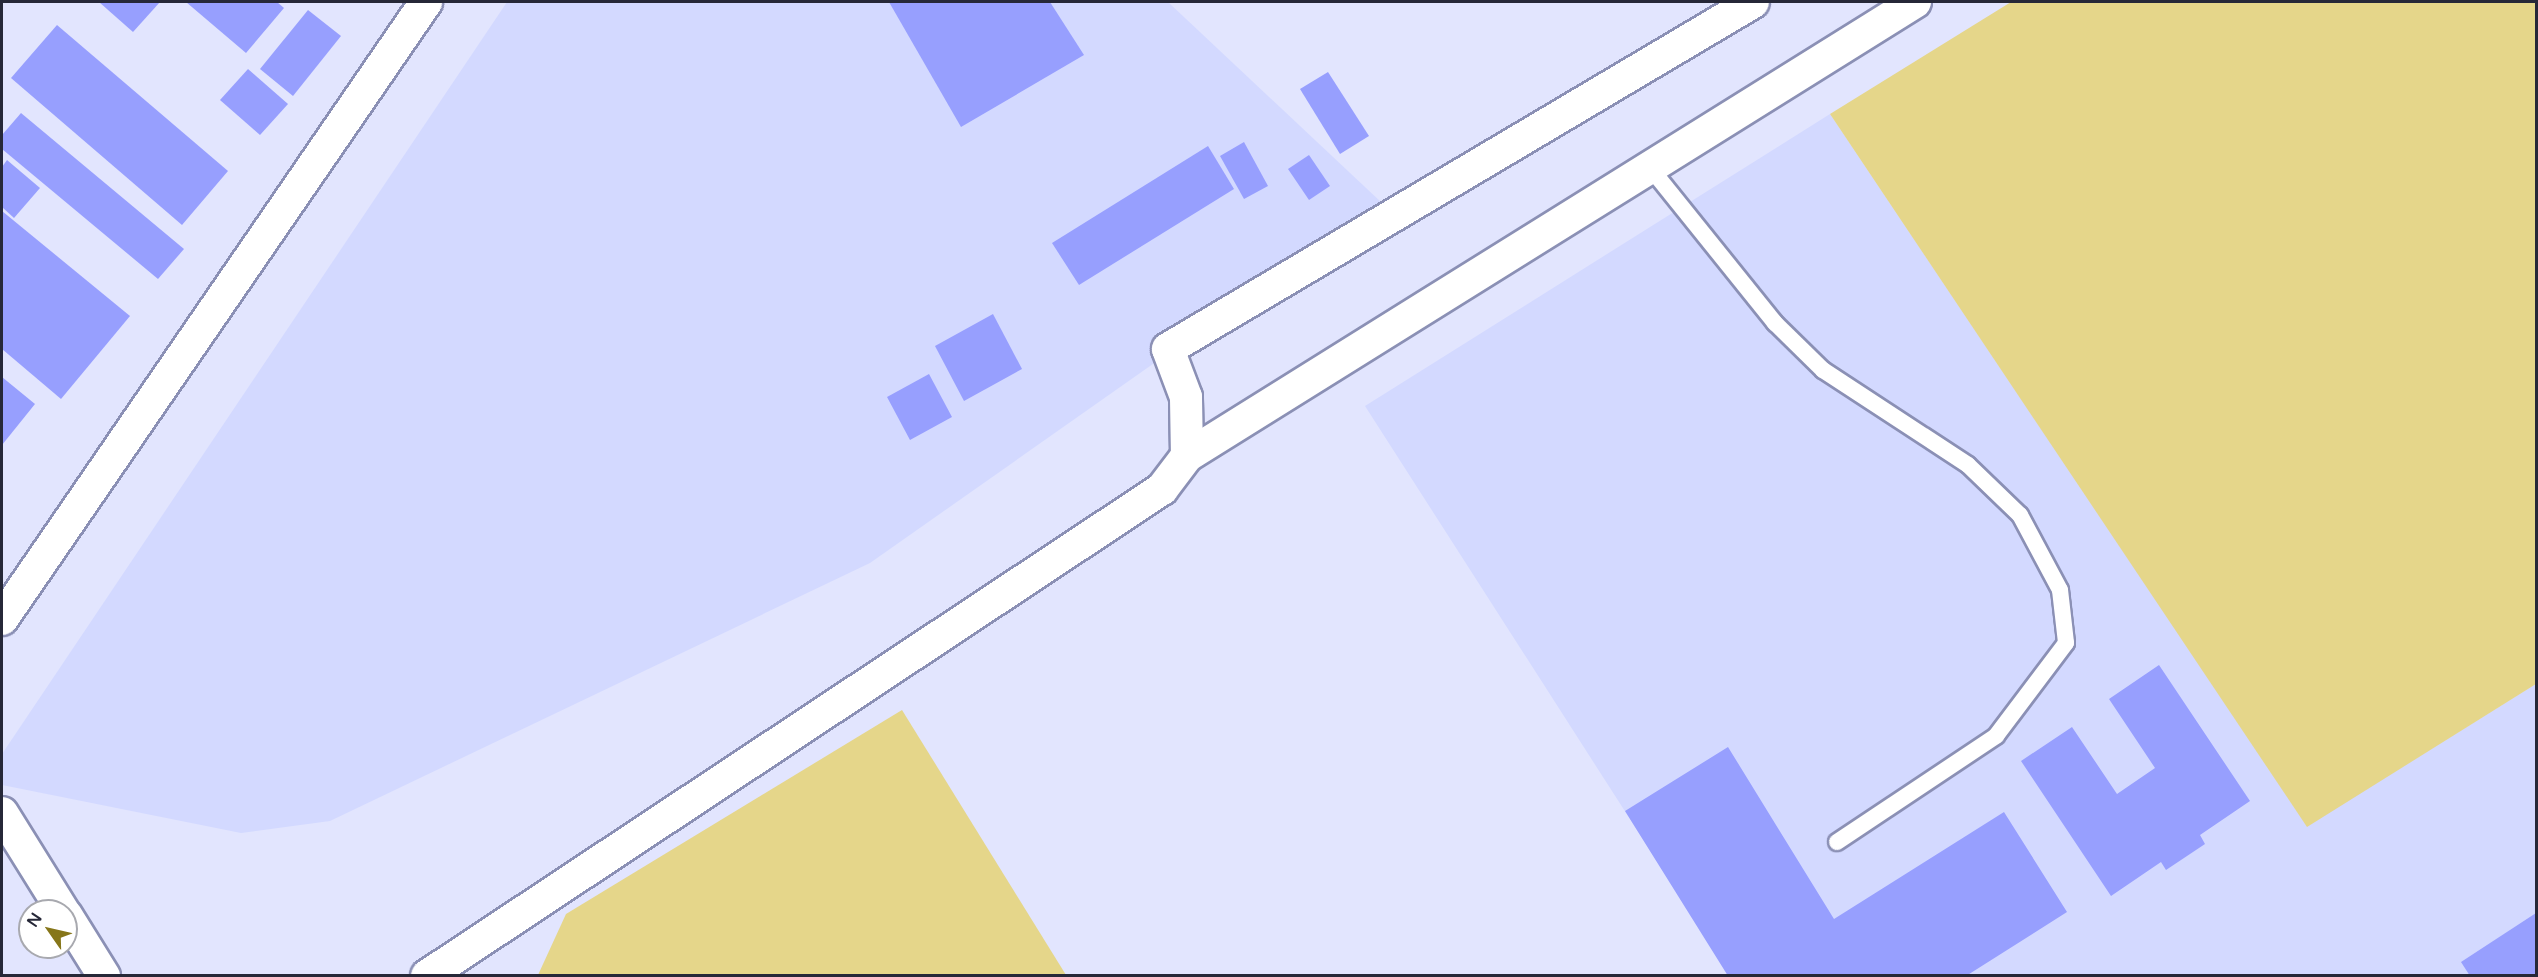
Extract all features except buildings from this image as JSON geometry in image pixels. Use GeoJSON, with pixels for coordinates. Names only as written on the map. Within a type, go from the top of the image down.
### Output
{"type":"FeatureCollection","features":[{"type":"Feature","properties":{"kind":"street"},"geometry":{"type":"LineString","coordinates":[[2,619],[426,2]]}},
{"type":"Feature","properties":{"kind":"street"},"geometry":{"type":"LineString","coordinates":[[1187,456],[1186,397],[1168,349],[1753,2]]}},
{"type":"Feature","properties":{"kind":"street"},"geometry":{"type":"LineString","coordinates":[[427,975],[1162,489],[1187,456],[1648,165],[1915,2]]}},
{"type":"Feature","properties":{"kind":"street"},"geometry":{"type":"LineString","coordinates":[[2,813],[56,899]]}},
{"type":"Feature","properties":{"kind":"street"},"geometry":{"type":"LineString","coordinates":[[78,934],[104,975]]}},
{"type":"Feature","properties":{"kind":"lane"},"geometry":{"type":"LineString","coordinates":[[1648,165],[1775,323],[1823,370],[1968,465],[2020,515],[2060,590],[2066,643],[1996,736],[1837,842]]}},
{"type":"Feature","properties":{"kind":"shaded area"},"geometry":{"type":"Polygon","coordinates":[[[507,2],[1168,2],[1382,203],[870,563],[330,821],[241,833],[2,785],[2,754],[507,2]]]}},
{"type":"Feature","properties":{"kind":"shaded area"},"geometry":{"type":"Polygon","coordinates":[[[2011,2],[2536,2],[2536,684],[2307,827],[1830,114],[2011,2]]]}},
{"type":"Feature","properties":{"kind":"shaded area"},"geometry":{"type":"Polygon","coordinates":[[[1830,114],[2307,826],[2536,684],[2536,975],[1730,975],[1365,406],[1830,114]]]}},
{"type":"Feature","properties":{"kind":"shaded area"},"geometry":{"type":"Polygon","coordinates":[[[902,710],[1066,975],[538,975],[566,914],[902,710]]]}}]}
